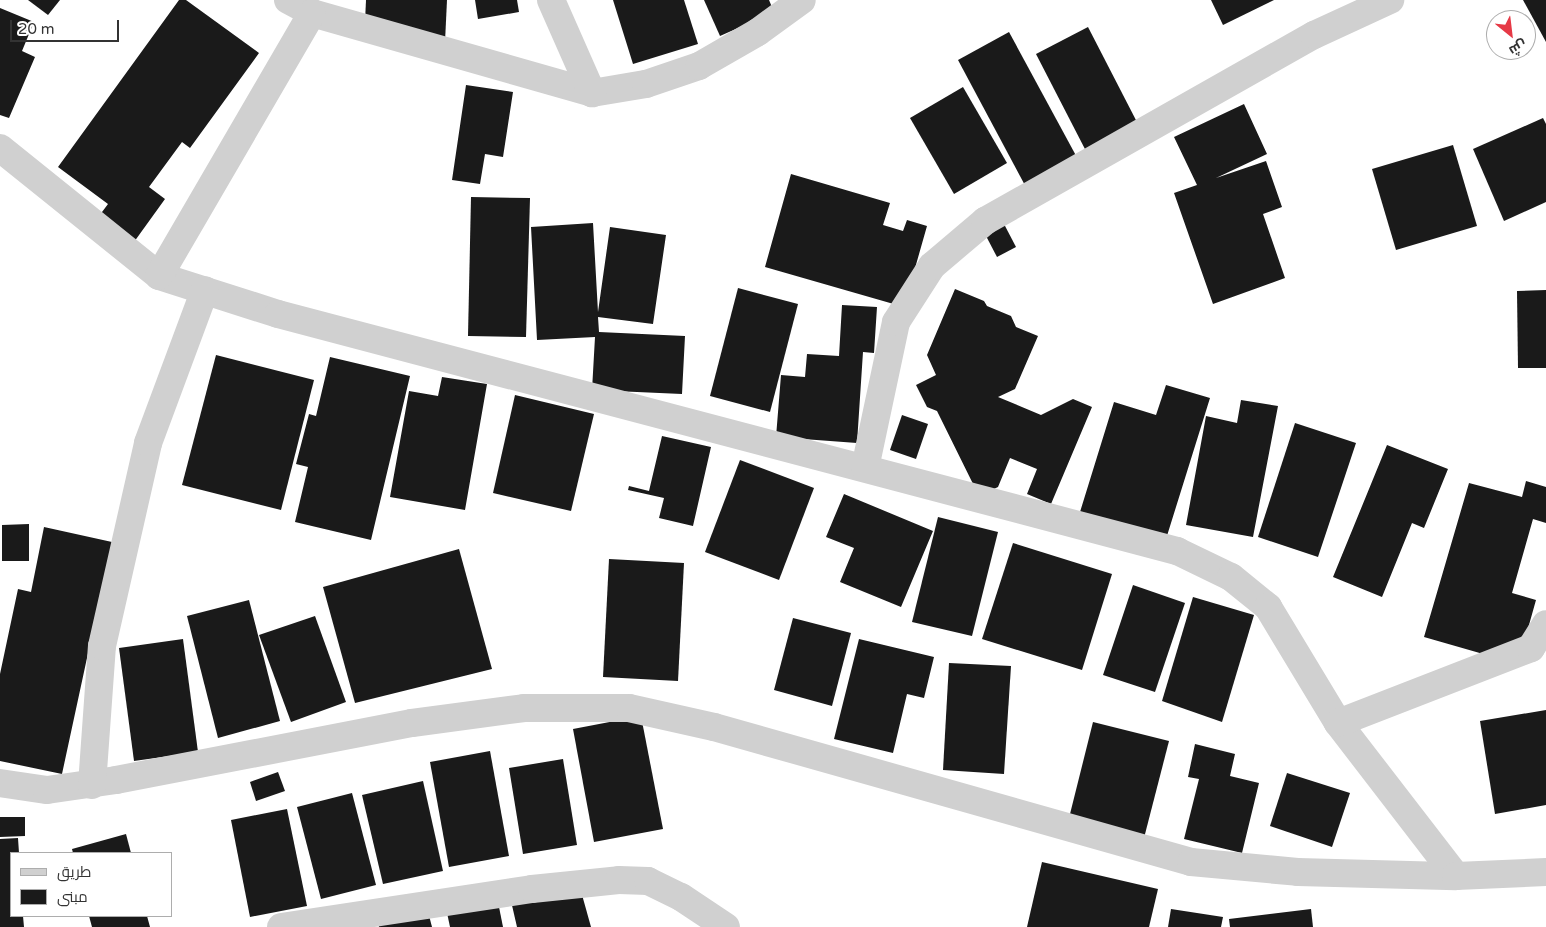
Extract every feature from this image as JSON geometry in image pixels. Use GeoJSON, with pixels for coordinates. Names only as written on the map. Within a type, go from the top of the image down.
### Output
{"type":"FeatureCollection","features":[{"type":"Feature","properties":{"kind":"street"},"geometry":{"type":"LineString","coordinates":[[288,0],[312,13],[592,93],[646,84],[699,66],[758,32],[802,0]]}},
{"type":"Feature","properties":{"kind":"street"},"geometry":{"type":"LineString","coordinates":[[551,0],[592,93]]}},
{"type":"Feature","properties":{"kind":"street"},"geometry":{"type":"LineString","coordinates":[[865,468],[896,322],[932,266],[985,221],[1314,35],[1390,0]]}},
{"type":"Feature","properties":{"kind":"street"},"geometry":{"type":"LineString","coordinates":[[159,276],[312,13]]}},
{"type":"Feature","properties":{"kind":"street"},"geometry":{"type":"LineString","coordinates":[[0,148],[159,276],[278,314],[1177,551],[1231,577],[1268,608],[1338,723],[1456,876]]}},
{"type":"Feature","properties":{"kind":"street"},"geometry":{"type":"LineString","coordinates":[[92,785],[102,646],[148,443],[204,290]]}},
{"type":"Feature","properties":{"kind":"street"},"geometry":{"type":"LineString","coordinates":[[1338,723],[1531,648],[1546,624]]}},
{"type":"Feature","properties":{"kind":"street"},"geometry":{"type":"LineString","coordinates":[[0,783],[47,790],[92,785],[412,722],[524,708],[629,708],[714,727],[1191,862],[1298,872],[1456,876],[1546,872]]}},
{"type":"Feature","properties":{"kind":"street"},"geometry":{"type":"LineString","coordinates":[[281,927],[532,889],[619,880],[648,881],[726,927]]}},
{"type":"Feature","properties":{"kind":"building"},"geometry":{"type":"Polygon","coordinates":[[[28,0],[60,0],[48,15],[28,0]]]}},
{"type":"Feature","properties":{"kind":"building"},"geometry":{"type":"Polygon","coordinates":[[[179,0],[186,0],[259,53],[190,148],[182,142],[149,187],[165,199],[134,242],[99,216],[108,204],[58,167],[179,0]]]}},
{"type":"Feature","properties":{"kind":"building"},"geometry":{"type":"Polygon","coordinates":[[[366,0],[447,0],[445,42],[365,22],[366,0]]]}},
{"type":"Feature","properties":{"kind":"building"},"geometry":{"type":"Polygon","coordinates":[[[475,0],[517,0],[519,12],[478,19],[475,0]]]}},
{"type":"Feature","properties":{"kind":"building"},"geometry":{"type":"Polygon","coordinates":[[[613,0],[684,0],[698,44],[633,64],[613,0]]]}},
{"type":"Feature","properties":{"kind":"building"},"geometry":{"type":"Polygon","coordinates":[[[704,0],[769,0],[774,12],[720,36],[704,0]]]}},
{"type":"Feature","properties":{"kind":"building"},"geometry":{"type":"Polygon","coordinates":[[[1211,0],[1274,0],[1223,25],[1211,0]]]}},
{"type":"Feature","properties":{"kind":"building"},"geometry":{"type":"Polygon","coordinates":[[[1523,0],[1546,0],[1546,42],[1536,24],[1536,10],[1528,10],[1523,0]]]}},
{"type":"Feature","properties":{"kind":"building"},"geometry":{"type":"Polygon","coordinates":[[[0,8],[34,22],[22,51],[35,57],[9,118],[0,115],[0,8]]]}},
{"type":"Feature","properties":{"kind":"building"},"geometry":{"type":"Polygon","coordinates":[[[1088,27],[1139,126],[1087,153],[1036,54],[1088,27]]]}},
{"type":"Feature","properties":{"kind":"building"},"geometry":{"type":"Polygon","coordinates":[[[1009,32],[1080,163],[1028,191],[958,60],[1009,32]]]}},
{"type":"Feature","properties":{"kind":"building"},"geometry":{"type":"Polygon","coordinates":[[[466,85],[513,92],[503,157],[485,154],[480,184],[452,180],[466,85]]]}},
{"type":"Feature","properties":{"kind":"building"},"geometry":{"type":"Polygon","coordinates":[[[963,87],[1007,163],[954,194],[910,118],[963,87]]]}},
{"type":"Feature","properties":{"kind":"building"},"geometry":{"type":"Polygon","coordinates":[[[1244,104],[1267,154],[1216,178],[1266,161],[1282,207],[1263,214],[1285,278],[1213,304],[1174,193],[1197,185],[1174,137],[1244,104]]]}},
{"type":"Feature","properties":{"kind":"building"},"geometry":{"type":"Polygon","coordinates":[[[1543,118],[1546,124],[1546,202],[1504,221],[1473,149],[1543,118]]]}},
{"type":"Feature","properties":{"kind":"building"},"geometry":{"type":"Polygon","coordinates":[[[1453,145],[1477,226],[1396,250],[1372,169],[1453,145]]]}},
{"type":"Feature","properties":{"kind":"building"},"geometry":{"type":"Polygon","coordinates":[[[791,174],[890,203],[883,225],[903,231],[907,220],[927,226],[904,307],[765,267],[791,174]]]}},
{"type":"Feature","properties":{"kind":"building"},"geometry":{"type":"Polygon","coordinates":[[[471,197],[530,198],[526,337],[468,336],[471,197]]]}},
{"type":"Feature","properties":{"kind":"building"},"geometry":{"type":"Polygon","coordinates":[[[593,223],[598,312],[610,227],[666,235],[653,324],[598,317],[599,332],[685,336],[682,394],[592,390],[595,337],[537,340],[531,227],[593,223]]]}},
{"type":"Feature","properties":{"kind":"building"},"geometry":{"type":"Polygon","coordinates":[[[1004,224],[1016,247],[997,257],[985,234],[1004,224]]]}},
{"type":"Feature","properties":{"kind":"building"},"geometry":{"type":"Polygon","coordinates":[[[738,288],[798,304],[770,412],[710,396],[738,288]]]}},
{"type":"Feature","properties":{"kind":"building"},"geometry":{"type":"Polygon","coordinates":[[[955,289],[984,301],[987,306],[1011,316],[1016,327],[1038,336],[1015,389],[998,397],[1041,415],[1073,399],[1092,407],[1051,504],[1027,494],[1037,469],[1010,458],[998,487],[979,496],[937,411],[927,407],[916,385],[936,375],[927,355],[955,289]]]}},
{"type":"Feature","properties":{"kind":"building"},"geometry":{"type":"Polygon","coordinates":[[[1546,290],[1546,368],[1518,368],[1517,291],[1546,290]]]}},
{"type":"Feature","properties":{"kind":"building"},"geometry":{"type":"Polygon","coordinates":[[[842,305],[877,307],[874,353],[863,352],[857,443],[776,437],[781,375],[805,377],[807,354],[839,356],[842,305]]]}},
{"type":"Feature","properties":{"kind":"building"},"geometry":{"type":"Polygon","coordinates":[[[216,355],[314,380],[281,510],[182,485],[216,355]]]}},
{"type":"Feature","properties":{"kind":"building"},"geometry":{"type":"Polygon","coordinates":[[[330,357],[410,376],[371,540],[295,522],[308,467],[296,464],[309,414],[316,416],[330,357]]]}},
{"type":"Feature","properties":{"kind":"building"},"geometry":{"type":"Polygon","coordinates":[[[442,377],[487,384],[465,510],[390,497],[409,391],[438,396],[442,377]]]}},
{"type":"Feature","properties":{"kind":"building"},"geometry":{"type":"Polygon","coordinates":[[[1166,385],[1210,398],[1166,539],[1080,512],[1114,402],[1156,415],[1166,385]]]}},
{"type":"Feature","properties":{"kind":"building"},"geometry":{"type":"Polygon","coordinates":[[[515,395],[594,414],[571,511],[493,493],[515,395]]]}},
{"type":"Feature","properties":{"kind":"building"},"geometry":{"type":"Polygon","coordinates":[[[1241,400],[1278,406],[1253,537],[1186,525],[1206,416],[1237,423],[1241,400]]]}},
{"type":"Feature","properties":{"kind":"building"},"geometry":{"type":"Polygon","coordinates":[[[902,415],[928,424],[916,459],[890,450],[902,415]]]}},
{"type":"Feature","properties":{"kind":"building"},"geometry":{"type":"Polygon","coordinates":[[[1295,423],[1356,443],[1318,557],[1258,537],[1295,423]]]}},
{"type":"Feature","properties":{"kind":"building"},"geometry":{"type":"Polygon","coordinates":[[[662,436],[711,447],[693,526],[659,518],[664,498],[628,490],[629,486],[649,491],[662,436]]]}},
{"type":"Feature","properties":{"kind":"building"},"geometry":{"type":"Polygon","coordinates":[[[1387,445],[1448,469],[1424,528],[1412,523],[1382,597],[1333,577],[1387,445]]]}},
{"type":"Feature","properties":{"kind":"building"},"geometry":{"type":"Polygon","coordinates":[[[740,460],[814,488],[779,580],[705,552],[740,460]]]}},
{"type":"Feature","properties":{"kind":"building"},"geometry":{"type":"Polygon","coordinates":[[[1526,481],[1546,487],[1546,523],[1533,519],[1512,593],[1536,600],[1518,664],[1424,637],[1469,483],[1522,497],[1526,481]]]}},
{"type":"Feature","properties":{"kind":"building"},"geometry":{"type":"Polygon","coordinates":[[[844,494],[933,531],[901,607],[840,582],[854,548],[826,537],[844,494]]]}},
{"type":"Feature","properties":{"kind":"building"},"geometry":{"type":"Polygon","coordinates":[[[938,517],[998,532],[972,636],[912,622],[938,517]]]}},
{"type":"Feature","properties":{"kind":"building"},"geometry":{"type":"Polygon","coordinates":[[[29,524],[29,561],[2,561],[2,525],[29,524]]]}},
{"type":"Feature","properties":{"kind":"building"},"geometry":{"type":"Polygon","coordinates":[[[44,527],[112,542],[62,774],[0,761],[0,674],[18,589],[31,592],[44,527]]]}},
{"type":"Feature","properties":{"kind":"building"},"geometry":{"type":"Polygon","coordinates":[[[1013,543],[1112,574],[1082,670],[982,639],[1013,543]]]}},
{"type":"Feature","properties":{"kind":"building"},"geometry":{"type":"Polygon","coordinates":[[[459,549],[492,669],[355,703],[323,587],[459,549]]]}},
{"type":"Feature","properties":{"kind":"building"},"geometry":{"type":"Polygon","coordinates":[[[609,559],[684,563],[678,681],[603,677],[609,559]]]}},
{"type":"Feature","properties":{"kind":"building"},"geometry":{"type":"Polygon","coordinates":[[[1133,585],[1185,603],[1155,692],[1103,675],[1133,585]]]}},
{"type":"Feature","properties":{"kind":"building"},"geometry":{"type":"Polygon","coordinates":[[[1193,597],[1254,615],[1222,722],[1162,701],[1193,597]]]}},
{"type":"Feature","properties":{"kind":"building"},"geometry":{"type":"Polygon","coordinates":[[[249,600],[280,721],[218,738],[187,616],[249,600]]]}},
{"type":"Feature","properties":{"kind":"building"},"geometry":{"type":"Polygon","coordinates":[[[315,616],[346,702],[291,722],[259,635],[315,616]]]}},
{"type":"Feature","properties":{"kind":"building"},"geometry":{"type":"Polygon","coordinates":[[[793,618],[851,633],[832,706],[774,690],[793,618]]]}},
{"type":"Feature","properties":{"kind":"building"},"geometry":{"type":"Polygon","coordinates":[[[183,639],[198,752],[134,761],[119,648],[183,639]]]}},
{"type":"Feature","properties":{"kind":"building"},"geometry":{"type":"Polygon","coordinates":[[[859,639],[934,657],[924,698],[907,694],[893,753],[834,739],[859,639]]]}},
{"type":"Feature","properties":{"kind":"building"},"geometry":{"type":"Polygon","coordinates":[[[949,663],[1011,666],[1004,774],[943,770],[949,663]]]}},
{"type":"Feature","properties":{"kind":"building"},"geometry":{"type":"Polygon","coordinates":[[[1546,710],[1546,805],[1495,814],[1480,721],[1546,710]]]}},
{"type":"Feature","properties":{"kind":"building"},"geometry":{"type":"Polygon","coordinates":[[[641,716],[663,829],[594,842],[573,729],[641,716]]]}},
{"type":"Feature","properties":{"kind":"building"},"geometry":{"type":"Polygon","coordinates":[[[1093,722],[1169,741],[1144,838],[1069,818],[1093,722]]]}},
{"type":"Feature","properties":{"kind":"building"},"geometry":{"type":"Polygon","coordinates":[[[1195,744],[1235,754],[1230,776],[1259,783],[1242,853],[1184,839],[1199,779],[1188,777],[1195,744]]]}},
{"type":"Feature","properties":{"kind":"building"},"geometry":{"type":"Polygon","coordinates":[[[490,751],[509,856],[449,867],[430,762],[490,751]]]}},
{"type":"Feature","properties":{"kind":"building"},"geometry":{"type":"Polygon","coordinates":[[[563,759],[577,845],[523,854],[509,768],[563,759]]]}},
{"type":"Feature","properties":{"kind":"building"},"geometry":{"type":"Polygon","coordinates":[[[278,772],[285,791],[256,801],[250,782],[278,772]]]}},
{"type":"Feature","properties":{"kind":"building"},"geometry":{"type":"Polygon","coordinates":[[[1287,773],[1350,793],[1332,847],[1270,826],[1287,773]]]}},
{"type":"Feature","properties":{"kind":"building"},"geometry":{"type":"Polygon","coordinates":[[[423,781],[443,871],[383,884],[362,795],[423,781]]]}},
{"type":"Feature","properties":{"kind":"building"},"geometry":{"type":"Polygon","coordinates":[[[352,793],[376,885],[321,899],[297,807],[352,793]]]}},
{"type":"Feature","properties":{"kind":"building"},"geometry":{"type":"Polygon","coordinates":[[[287,809],[307,906],[250,917],[231,820],[287,809]]]}},
{"type":"Feature","properties":{"kind":"building"},"geometry":{"type":"Polygon","coordinates":[[[0,817],[25,817],[25,836],[0,837],[0,817]]]}},
{"type":"Feature","properties":{"kind":"building"},"geometry":{"type":"Polygon","coordinates":[[[126,834],[131,852],[73,852],[72,849],[126,834]]]}},
{"type":"Feature","properties":{"kind":"building"},"geometry":{"type":"Polygon","coordinates":[[[18,838],[19,852],[10,852],[10,917],[23,917],[24,927],[0,927],[0,839],[18,838]]]}},
{"type":"Feature","properties":{"kind":"building"},"geometry":{"type":"Polygon","coordinates":[[[1042,862],[1158,889],[1149,927],[1027,927],[1042,862]]]}},
{"type":"Feature","properties":{"kind":"building"},"geometry":{"type":"Polygon","coordinates":[[[579,884],[591,927],[517,927],[511,901],[579,884]]]}},
{"type":"Feature","properties":{"kind":"building"},"geometry":{"type":"Polygon","coordinates":[[[497,897],[503,927],[450,927],[446,908],[497,897]]]}},
{"type":"Feature","properties":{"kind":"building"},"geometry":{"type":"Polygon","coordinates":[[[427,908],[432,927],[379,927],[378,922],[427,908]]]}},
{"type":"Feature","properties":{"kind":"building"},"geometry":{"type":"Polygon","coordinates":[[[1171,909],[1223,917],[1221,927],[1168,927],[1171,909]]]}},
{"type":"Feature","properties":{"kind":"building"},"geometry":{"type":"Polygon","coordinates":[[[1311,909],[1313,927],[1230,927],[1229,919],[1311,909]]]}},
{"type":"Feature","properties":{"kind":"building"},"geometry":{"type":"Polygon","coordinates":[[[89,917],[147,917],[150,927],[92,927],[89,917]]]}}]}
